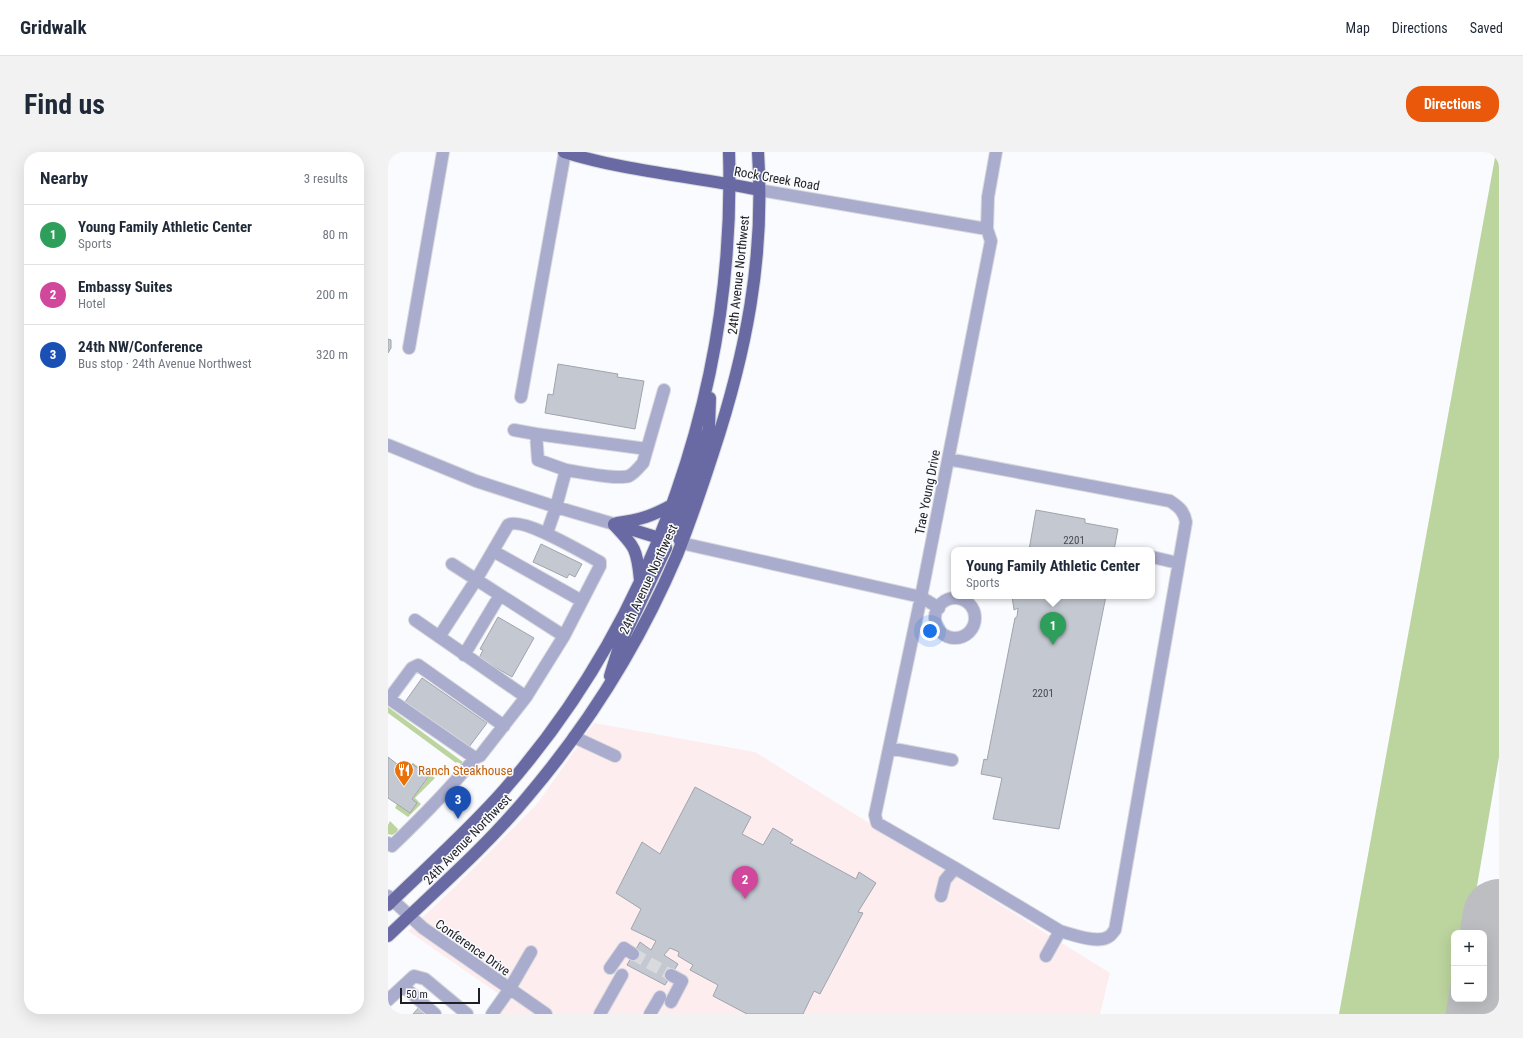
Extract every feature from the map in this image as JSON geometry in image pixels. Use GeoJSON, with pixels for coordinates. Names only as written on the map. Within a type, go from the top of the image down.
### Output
{"type":"FeatureCollection","features":[{"type":"Feature","properties":{"kind":"main road","name":"Rock Creek Road"},"geometry":{"type":"LineString","coordinates":[[565,152],[612,165],[759,190]]}},
{"type":"Feature","properties":{"kind":"main road","name":"24th Avenue Northwest"},"geometry":{"type":"LineString","coordinates":[[390,900],[468,828],[505,789],[536,750],[587,678],[625,612],[640,580],[672,505],[690,451],[703,404],[721,306],[726,258],[729,152]]}},
{"type":"Feature","properties":{"kind":"main road","name":"24th Avenue Northwest"},"geometry":{"type":"LineString","coordinates":[[388,936],[494,834],[527,797],[574,738],[622,664],[646,620],[681,543],[693,512],[724,422],[745,342],[751,307],[760,216],[758,152]]}},
{"type":"Feature","properties":{"kind":"main road"},"geometry":{"type":"LineString","coordinates":[[681,543],[677,534],[677,525],[709,428],[711,365]]}},
{"type":"Feature","properties":{"kind":"main road"},"geometry":{"type":"LineString","coordinates":[[614,524],[644,519],[672,505]]}},
{"type":"Feature","properties":{"kind":"main road"},"geometry":{"type":"LineString","coordinates":[[604,692],[619,647],[666,548],[666,543],[659,538],[614,524]]}},
{"type":"Feature","properties":{"kind":"main road"},"geometry":{"type":"LineString","coordinates":[[614,524],[628,539],[635,550],[638,558],[640,580]]}},
{"type":"Feature","properties":{"kind":"street"},"geometry":{"type":"LineString","coordinates":[[409,348],[443,152]]}},
{"type":"Feature","properties":{"kind":"street"},"geometry":{"type":"LineString","coordinates":[[521,397],[565,152]]}},
{"type":"Feature","properties":{"kind":"street","name":"Trae Young Drive"},"geometry":{"type":"LineString","coordinates":[[948,459],[1170,501],[1179,506],[1185,514],[1186,522],[1115,930],[1108,938],[1096,940],[1060,931],[878,822],[875,814],[921,597],[948,459],[991,241],[987,229],[988,196],[996,152]]}},
{"type":"Feature","properties":{"kind":"street","name":"Rock Creek Road"},"geometry":{"type":"LineString","coordinates":[[759,190],[987,229]]}},
{"type":"Feature","properties":{"kind":"street"},"geometry":{"type":"LineString","coordinates":[[536,434],[538,460],[566,470],[619,477],[629,476],[643,463],[664,390]]}},
{"type":"Feature","properties":{"kind":"street"},"geometry":{"type":"LineString","coordinates":[[514,430],[647,449]]}},
{"type":"Feature","properties":{"kind":"street"},"geometry":{"type":"LineString","coordinates":[[388,445],[476,481],[614,524]]}},
{"type":"Feature","properties":{"kind":"street"},"geometry":{"type":"LineString","coordinates":[[547,533],[566,470]]}},
{"type":"Feature","properties":{"kind":"street"},"geometry":{"type":"LineString","coordinates":[[388,842],[392,846],[455,782],[475,758],[480,756],[526,697],[564,636],[600,566],[600,562],[547,533],[514,522],[511,523],[508,525],[440,637]]}},
{"type":"Feature","properties":{"kind":"street"},"geometry":{"type":"LineString","coordinates":[[681,543],[921,597],[938,608]]}},
{"type":"Feature","properties":{"kind":"street"},"geometry":{"type":"LineString","coordinates":[[493,552],[582,601]]}},
{"type":"Feature","properties":{"kind":"street"},"geometry":{"type":"LineString","coordinates":[[1155,559],[1178,563]]}},
{"type":"Feature","properties":{"kind":"street"},"geometry":{"type":"LineString","coordinates":[[452,564],[564,636]]}},
{"type":"Feature","properties":{"kind":"street"},"geometry":{"type":"LineString","coordinates":[[464,654],[500,595]]}},
{"type":"Feature","properties":{"kind":"street"},"geometry":{"type":"LineString","coordinates":[[415,620],[526,697]]}},
{"type":"Feature","properties":{"kind":"street"},"geometry":{"type":"LineString","coordinates":[[475,758],[389,699],[412,668],[418,665],[504,726]]}},
{"type":"Feature","properties":{"kind":"street"},"geometry":{"type":"LineString","coordinates":[[574,738],[615,756]]}},
{"type":"Feature","properties":{"kind":"street"},"geometry":{"type":"LineString","coordinates":[[889,748],[952,760]]}},
{"type":"Feature","properties":{"kind":"street"},"geometry":{"type":"LineString","coordinates":[[941,896],[945,880],[955,868]]}},
{"type":"Feature","properties":{"kind":"street","name":"Conference Drive"},"geometry":{"type":"LineString","coordinates":[[390,900],[423,928],[509,990],[546,1014]]}},
{"type":"Feature","properties":{"kind":"street"},"geometry":{"type":"LineString","coordinates":[[1046,956],[1060,931]]}},
{"type":"Feature","properties":{"kind":"street"},"geometry":{"type":"LineString","coordinates":[[610,968],[624,948],[633,954]]}},
{"type":"Feature","properties":{"kind":"street"},"geometry":{"type":"LineString","coordinates":[[492,1014],[509,990],[532,952]]}},
{"type":"Feature","properties":{"kind":"street"},"geometry":{"type":"LineString","coordinates":[[600,1014],[622,975]]}},
{"type":"Feature","properties":{"kind":"street"},"geometry":{"type":"LineString","coordinates":[[650,1014],[666,1000],[682,982],[671,975]]}},
{"type":"Feature","properties":{"kind":"street"},"geometry":{"type":"LineString","coordinates":[[388,1000],[414,976],[425,979],[467,1014]]}},
{"type":"Feature","properties":{"kind":"street"},"geometry":{"type":"LineString","coordinates":[[403,986],[435,1014]]}},
{"type":"Feature","properties":{"kind":"shaded area"},"geometry":{"type":"Polygon","coordinates":[[[594,723],[755,752],[1110,973],[1100,1014],[497,1014],[506,999],[408,931],[456,886],[537,804],[594,723]]]}},
{"type":"Feature","properties":{"kind":"green space"},"geometry":{"type":"Polygon","coordinates":[[[1496,152],[1499,152],[1499,757],[1470,930],[1451,930],[1451,1002],[1457,1002],[1455,1014],[1339,1014],[1496,152]]]}},
{"type":"Feature","properties":{"kind":"green space"},"geometry":{"type":"Polygon","coordinates":[[[388,707],[463,762],[463,765],[457,762],[456,763],[388,713],[388,707]]]}},
{"type":"Feature","properties":{"kind":"green space"},"geometry":{"type":"Polygon","coordinates":[[[413,763],[435,778],[415,798],[421,804],[408,817],[395,808],[397,804],[410,813],[412,799],[429,777],[412,764],[413,763]]]}},
{"type":"Feature","properties":{"kind":"green space"},"geometry":{"type":"Polygon","coordinates":[[[390,821],[398,829],[397,832],[392,835],[388,834],[388,825],[390,821]]]}},
{"type":"Feature","properties":{"kind":"building"},"geometry":{"type":"Polygon","coordinates":[[[388,339],[391,340],[391,348],[388,353],[388,339]]]}},
{"type":"Feature","properties":{"kind":"building"},"geometry":{"type":"Polygon","coordinates":[[[558,364],[618,374],[617,377],[644,381],[635,429],[545,413],[548,394],[553,395],[558,364]]]}},
{"type":"Feature","properties":{"kind":"building"},"geometry":{"type":"Polygon","coordinates":[[[1036,510],[1085,519],[1085,523],[1118,529],[1115,547],[1030,547],[1036,510]]]}},
{"type":"Feature","properties":{"kind":"building"},"geometry":{"type":"Polygon","coordinates":[[[541,544],[582,564],[575,577],[569,574],[567,578],[533,562],[541,544]]]}},
{"type":"Feature","properties":{"kind":"building"},"geometry":{"type":"Polygon","coordinates":[[[1012,599],[1105,599],[1059,829],[993,819],[1002,778],[981,774],[984,759],[987,760],[1018,608],[1014,610],[1012,599]]]}},
{"type":"Feature","properties":{"kind":"building"},"geometry":{"type":"Polygon","coordinates":[[[498,617],[534,638],[512,677],[479,658],[483,650],[480,649],[498,617]]]}},
{"type":"Feature","properties":{"kind":"building"},"geometry":{"type":"Polygon","coordinates":[[[422,678],[487,723],[469,747],[405,702],[422,678]]]}},
{"type":"Feature","properties":{"kind":"building","name":"Ranch Steakhouse"},"geometry":{"type":"Polygon","coordinates":[[[388,757],[406,771],[412,764],[429,776],[412,799],[417,803],[410,813],[388,798],[388,757]]]}},
{"type":"Feature","properties":{"kind":"building"},"geometry":{"type":"Polygon","coordinates":[[[695,787],[751,817],[742,834],[763,845],[773,828],[793,840],[790,843],[856,879],[859,872],[876,883],[858,912],[863,913],[820,994],[814,991],[803,1014],[747,1014],[713,996],[718,985],[690,970],[693,965],[678,956],[679,952],[670,948],[664,955],[678,964],[665,985],[627,965],[640,942],[651,950],[656,941],[631,929],[641,909],[616,893],[642,842],[660,854],[695,787]]]}},
{"type":"Feature","properties":{"kind":"building"},"geometry":{"type":"Polygon","coordinates":[[[420,1006],[428,1014],[413,1014],[420,1006]]]}},
{"type":"Feature","properties":{"kind":"runway"},"geometry":{"type":"LineString","coordinates":[[1482,1014],[1499,915]]}},
{"type":"Feature","properties":{"kind":"tunnel"},"geometry":{"type":"LineString","coordinates":[[633,954],[671,975]]}},
{"type":"Feature","properties":{"kind":"place","name":"Young Family Athletic Center"},"geometry":{"type":"Point","coordinates":[1053,645]}},
{"type":"Feature","properties":{"kind":"place","name":"Ranch Steakhouse"},"geometry":{"type":"Point","coordinates":[404,787]}},
{"type":"Feature","properties":{"kind":"place","name":"24th NW/Conference"},"geometry":{"type":"Point","coordinates":[458,819]}},
{"type":"Feature","properties":{"kind":"place","name":"Embassy Suites"},"geometry":{"type":"Point","coordinates":[745,899]}}]}
